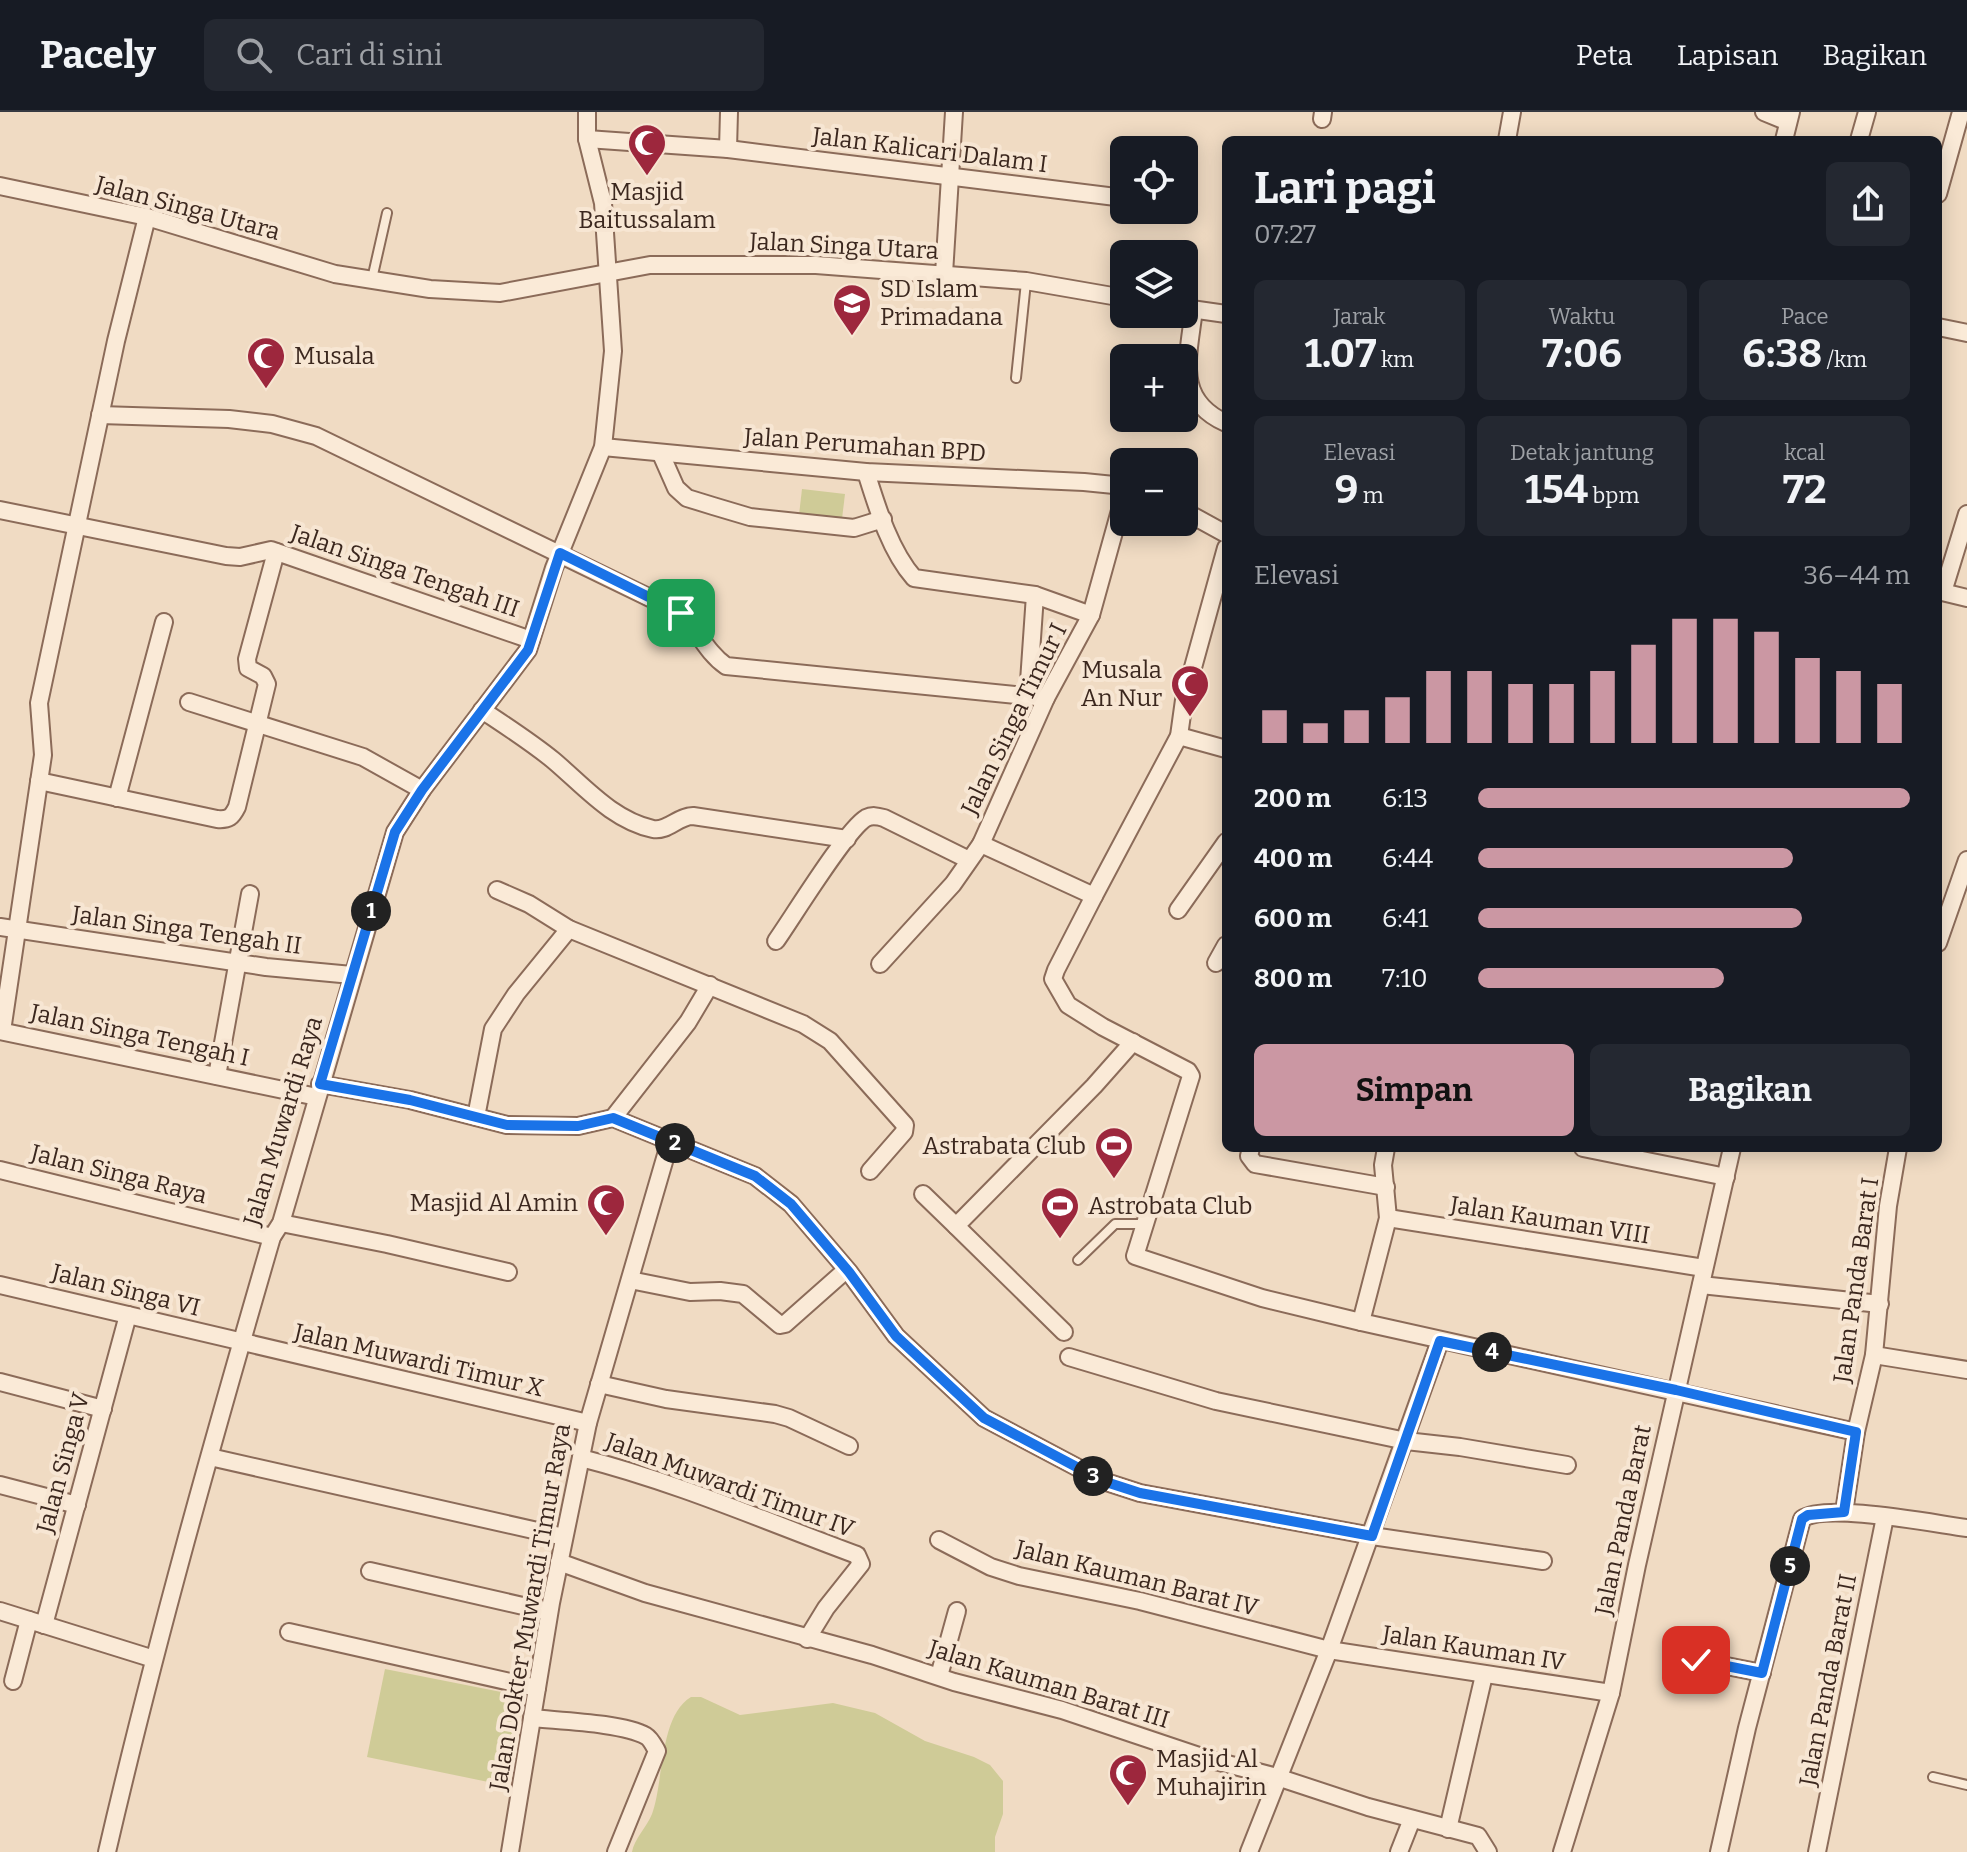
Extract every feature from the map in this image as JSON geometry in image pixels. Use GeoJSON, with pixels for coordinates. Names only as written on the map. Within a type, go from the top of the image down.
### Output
{"type":"FeatureCollection","features":[{"type":"Feature","properties":{"kind":"street","name":"Jalan Muwardi Raya"},"geometry":{"type":"LineString","coordinates":[[108,1852],[154,1659],[240,1343],[319,1091],[395,832],[422,790],[528,650],[560,553],[603,447],[613,351],[603,203],[587,139],[587,112]]}},
{"type":"Feature","properties":{"kind":"street"},"geometry":{"type":"LineString","coordinates":[[728,149],[729,112]]}},
{"type":"Feature","properties":{"kind":"street"},"geometry":{"type":"LineString","coordinates":[[944,274],[954,112]]}},
{"type":"Feature","properties":{"kind":"street"},"geometry":{"type":"LineString","coordinates":[[1508,136],[1512,112]]}},
{"type":"Feature","properties":{"kind":"street"},"geometry":{"type":"LineString","coordinates":[[1764,112],[1789,117]]}},
{"type":"Feature","properties":{"kind":"street"},"geometry":{"type":"LineString","coordinates":[[1860,136],[1867,112]]}},
{"type":"Feature","properties":{"kind":"street"},"geometry":{"type":"LineString","coordinates":[[1942,180],[1961,112]]}},
{"type":"Feature","properties":{"kind":"street","name":"Jalan Kalicari Dalam I"},"geometry":{"type":"LineString","coordinates":[[587,139],[728,149],[1110,196]]}},
{"type":"Feature","properties":{"kind":"street","name":"Jalan Singa Utara"},"geometry":{"type":"LineString","coordinates":[[0,186],[147,217],[335,274],[430,289],[500,293],[650,265],[816,265],[1026,281],[1110,296]]}},
{"type":"Feature","properties":{"kind":"street"},"geometry":{"type":"LineString","coordinates":[[1,1031],[8,928],[43,755],[39,703],[100,415],[147,217]]}},
{"type":"Feature","properties":{"kind":"street"},"geometry":{"type":"LineString","coordinates":[[1198,313],[1222,314]]}},
{"type":"Feature","properties":{"kind":"street"},"geometry":{"type":"LineString","coordinates":[[1188,328],[1188,385],[1196,401],[1209,415],[1222,421]]}},
{"type":"Feature","properties":{"kind":"street"},"geometry":{"type":"LineString","coordinates":[[1942,328],[1967,333]]}},
{"type":"Feature","properties":{"kind":"street"},"geometry":{"type":"LineString","coordinates":[[100,415],[229,419],[272,424],[316,436],[681,613],[695,627],[712,656],[726,666],[1046,698]]}},
{"type":"Feature","properties":{"kind":"street","name":"Jalan Perumahan BPD"},"geometry":{"type":"LineString","coordinates":[[603,447],[866,472],[1110,485]]}},
{"type":"Feature","properties":{"kind":"street"},"geometry":{"type":"LineString","coordinates":[[661,454],[676,488],[687,498],[726,510],[750,517],[854,528],[883,519]]}},
{"type":"Feature","properties":{"kind":"street","name":"Jalan Singa Timur I"},"geometry":{"type":"LineString","coordinates":[[866,472],[904,566],[914,578],[1035,595],[1091,615]]}},
{"type":"Feature","properties":{"kind":"street","name":"Jalan Singa Tengah III"},"geometry":{"type":"LineString","coordinates":[[0,510],[226,556],[240,557],[266,549],[531,640]]}},
{"type":"Feature","properties":{"kind":"street"},"geometry":{"type":"LineString","coordinates":[[1942,586],[1967,514]]}},
{"type":"Feature","properties":{"kind":"street"},"geometry":{"type":"LineString","coordinates":[[1198,519],[1222,532]]}},
{"type":"Feature","properties":{"kind":"street","name":"Jalan Singa Timur I"},"geometry":{"type":"LineString","coordinates":[[880,964],[936,905],[981,844],[1046,698],[1091,615],[1113,536]]}},
{"type":"Feature","properties":{"kind":"street"},"geometry":{"type":"LineString","coordinates":[[39,781],[217,819],[225,820],[233,816],[267,680],[248,668],[247,659],[276,552]]}},
{"type":"Feature","properties":{"kind":"street"},"geometry":{"type":"LineString","coordinates":[[1222,562],[1184,700],[1179,736],[1053,979],[1068,1005],[1188,1071],[1191,1079],[1135,1256],[1262,1298],[1440,1341],[1676,1390],[1856,1432]]}},
{"type":"Feature","properties":{"kind":"street"},"geometry":{"type":"LineString","coordinates":[[1942,592],[1967,598]]}},
{"type":"Feature","properties":{"kind":"street"},"geometry":{"type":"LineString","coordinates":[[1028,696],[1035,595]]}},
{"type":"Feature","properties":{"kind":"street"},"geometry":{"type":"LineString","coordinates":[[117,798],[164,622]]}},
{"type":"Feature","properties":{"kind":"street"},"geometry":{"type":"LineString","coordinates":[[189,702],[363,757],[422,790]]}},
{"type":"Feature","properties":{"kind":"street"},"geometry":{"type":"LineString","coordinates":[[482,710],[550,758],[615,814],[649,828],[661,829],[693,816],[847,839]]}},
{"type":"Feature","properties":{"kind":"street"},"geometry":{"type":"LineString","coordinates":[[1179,736],[1222,748]]}},
{"type":"Feature","properties":{"kind":"street"},"geometry":{"type":"LineString","coordinates":[[776,941],[847,839],[862,821],[875,815],[969,860]]}},
{"type":"Feature","properties":{"kind":"street","name":"Jalan Singa Timur I"},"geometry":{"type":"LineString","coordinates":[[981,844],[1094,896]]}},
{"type":"Feature","properties":{"kind":"street"},"geometry":{"type":"LineString","coordinates":[[1178,910],[1222,848]]}},
{"type":"Feature","properties":{"kind":"street"},"geometry":{"type":"LineString","coordinates":[[1942,932],[1966,867]]}},
{"type":"Feature","properties":{"kind":"street"},"geometry":{"type":"LineString","coordinates":[[497,890],[529,904],[569,929],[803,1024],[830,1041],[903,1121],[904,1132],[870,1171]]}},
{"type":"Feature","properties":{"kind":"street"},"geometry":{"type":"LineString","coordinates":[[217,1076],[250,894]]}},
{"type":"Feature","properties":{"kind":"street","name":"Jalan Singa Tengah II"},"geometry":{"type":"LineString","coordinates":[[8,928],[237,962],[352,975]]}},
{"type":"Feature","properties":{"kind":"street"},"geometry":{"type":"LineString","coordinates":[[476,1117],[493,1029],[516,994],[569,929]]}},
{"type":"Feature","properties":{"kind":"street"},"geometry":{"type":"LineString","coordinates":[[1216,963],[1222,952]]}},
{"type":"Feature","properties":{"kind":"street"},"geometry":{"type":"LineString","coordinates":[[710,985],[688,1022],[613,1118],[755,1176],[791,1204],[896,1336],[984,1418],[1121,1488],[1372,1536],[1543,1561]]}},
{"type":"Feature","properties":{"kind":"street","name":"Jalan Singa Tengah I"},"geometry":{"type":"LineString","coordinates":[[1,1031],[217,1076],[410,1100],[507,1125],[578,1126],[613,1118]]}},
{"type":"Feature","properties":{"kind":"street"},"geometry":{"type":"LineString","coordinates":[[956,1226],[1133,1042]]}},
{"type":"Feature","properties":{"kind":"street","name":"Jalan Dokter Muwardi Timur Raya"},"geometry":{"type":"LineString","coordinates":[[510,1852],[549,1612],[588,1423],[670,1141]]}},
{"type":"Feature","properties":{"kind":"street"},"geometry":{"type":"LineString","coordinates":[[1250,1152],[1249,1156],[1255,1164],[1386,1187]]}},
{"type":"Feature","properties":{"kind":"street"},"geometry":{"type":"LineString","coordinates":[[1361,1322],[1388,1218],[1383,1165],[1385,1152]]}},
{"type":"Feature","properties":{"kind":"street"},"geometry":{"type":"LineString","coordinates":[[1603,1152],[1726,1177]]}},
{"type":"Feature","properties":{"kind":"street","name":"Jalan Panda Barat"},"geometry":{"type":"LineString","coordinates":[[1562,1852],[1611,1693],[1731,1152]]}},
{"type":"Feature","properties":{"kind":"street","name":"Jalan Panda Barat I"},"geometry":{"type":"LineString","coordinates":[[1844,1512],[1856,1432],[1874,1355],[1888,1206],[1897,1152]]}},
{"type":"Feature","properties":{"kind":"street","name":"Jalan Singa Raya"},"geometry":{"type":"LineString","coordinates":[[0,1170],[276,1230],[508,1272]]}},
{"type":"Feature","properties":{"kind":"street"},"geometry":{"type":"LineString","coordinates":[[923,1194],[1064,1332]]}},
{"type":"Feature","properties":{"kind":"street","name":"Jalan Kauman VIII"},"geometry":{"type":"LineString","coordinates":[[1388,1218],[1702,1276],[1880,1304]]}},
{"type":"Feature","properties":{"kind":"street"},"geometry":{"type":"LineString","coordinates":[[630,1280],[690,1292],[743,1294],[780,1325],[785,1324],[846,1270]]}},
{"type":"Feature","properties":{"kind":"street","name":"Jalan Singa VI"},"geometry":{"type":"LineString","coordinates":[[0,1285],[240,1343]]}},
{"type":"Feature","properties":{"kind":"street","name":"Jalan Singa V"},"geometry":{"type":"LineString","coordinates":[[13,1681],[77,1505],[128,1315]]}},
{"type":"Feature","properties":{"kind":"street"},"geometry":{"type":"LineString","coordinates":[[1249,1852],[1372,1536],[1440,1341]]}},
{"type":"Feature","properties":{"kind":"street","name":"Jalan Muwardi Timur X"},"geometry":{"type":"LineString","coordinates":[[240,1343],[588,1423]]}},
{"type":"Feature","properties":{"kind":"street"},"geometry":{"type":"LineString","coordinates":[[1874,1355],[1967,1370]]}},
{"type":"Feature","properties":{"kind":"street"},"geometry":{"type":"LineString","coordinates":[[1069,1357],[1216,1401],[1406,1441],[1567,1465]]}},
{"type":"Feature","properties":{"kind":"street"},"geometry":{"type":"LineString","coordinates":[[0,1382],[103,1409]]}},
{"type":"Feature","properties":{"kind":"street"},"geometry":{"type":"LineString","coordinates":[[599,1384],[666,1399],[775,1414],[849,1446]]}},
{"type":"Feature","properties":{"kind":"street"},"geometry":{"type":"LineString","coordinates":[[210,1457],[564,1537]]}},
{"type":"Feature","properties":{"kind":"street","name":"Jalan Muwardi Timur IV"},"geometry":{"type":"LineString","coordinates":[[581,1458],[623,1469],[736,1508],[857,1555],[861,1564],[826,1608],[807,1639]]}},
{"type":"Feature","properties":{"kind":"street"},"geometry":{"type":"LineString","coordinates":[[0,1485],[77,1505]]}},
{"type":"Feature","properties":{"kind":"street"},"geometry":{"type":"LineString","coordinates":[[1719,1852],[1747,1728],[1802,1519],[1808,1515],[1844,1512],[1967,1528]]}},
{"type":"Feature","properties":{"kind":"street","name":"Jalan Panda Barat II"},"geometry":{"type":"LineString","coordinates":[[1817,1852],[1885,1517]]}},
{"type":"Feature","properties":{"kind":"street","name":"Jalan Kauman Barat IV"},"geometry":{"type":"LineString","coordinates":[[939,1540],[991,1567],[1019,1576],[1140,1601],[1329,1650]]}},
{"type":"Feature","properties":{"kind":"street","name":"Jalan Kauman Barat III"},"geometry":{"type":"LineString","coordinates":[[559,1562],[645,1593],[1062,1710],[1208,1759],[1480,1838],[1488,1852]]}},
{"type":"Feature","properties":{"kind":"street"},"geometry":{"type":"LineString","coordinates":[[370,1571],[549,1612]]}},
{"type":"Feature","properties":{"kind":"street"},"geometry":{"type":"LineString","coordinates":[[0,1611],[154,1659]]}},
{"type":"Feature","properties":{"kind":"street"},"geometry":{"type":"LineString","coordinates":[[939,1676],[957,1611]]}},
{"type":"Feature","properties":{"kind":"street"},"geometry":{"type":"LineString","coordinates":[[289,1632],[537,1688]]}},
{"type":"Feature","properties":{"kind":"street","name":"Jalan Kauman IV"},"geometry":{"type":"LineString","coordinates":[[1329,1650],[1611,1693]]}},
{"type":"Feature","properties":{"kind":"street"},"geometry":{"type":"LineString","coordinates":[[1696,1660],[1762,1673]]}},
{"type":"Feature","properties":{"kind":"street"},"geometry":{"type":"LineString","coordinates":[[1448,1829],[1484,1675]]}},
{"type":"Feature","properties":{"kind":"street"},"geometry":{"type":"LineString","coordinates":[[532,1718],[610,1726],[647,1736],[653,1743],[657,1751],[616,1852]]}},
{"type":"Feature","properties":{"kind":"street"},"geometry":{"type":"LineString","coordinates":[[1399,1852],[1412,1819]]}},
{"type":"Feature","properties":{"kind":"lane"},"geometry":{"type":"LineString","coordinates":[[372,280],[387,213]]}},
{"type":"Feature","properties":{"kind":"lane"},"geometry":{"type":"LineString","coordinates":[[1016,378],[1026,281]]}},
{"type":"Feature","properties":{"kind":"lane"},"geometry":{"type":"LineString","coordinates":[[1078,1260],[1115,1224],[1143,1224]]}},
{"type":"Feature","properties":{"kind":"lane"},"geometry":{"type":"LineString","coordinates":[[1933,1777],[1967,1785]]}},
{"type":"Feature","properties":{"kind":"shaded area"},"geometry":{"type":"Polygon","coordinates":[[[802,489],[845,494],[842,519],[799,515],[802,489]]]}},
{"type":"Feature","properties":{"kind":"shaded area"},"geometry":{"type":"Polygon","coordinates":[[[385,1669],[521,1696],[503,1785],[367,1757],[385,1669]]]}},
{"type":"Feature","properties":{"kind":"shaded area"},"geometry":{"type":"Polygon","coordinates":[[[691,1697],[701,1697],[740,1715],[833,1703],[875,1713],[925,1741],[990,1765],[1003,1781],[1003,1814],[995,1837],[995,1852],[632,1852],[652,1814],[673,1719],[691,1697]]]}},
{"type":"Feature","properties":{"kind":"place","name":"Masjid Baitussalam"},"geometry":{"type":"Point","coordinates":[647,177]}},
{"type":"Feature","properties":{"kind":"place","name":"SD Islam Primadana"},"geometry":{"type":"Point","coordinates":[852,337]}},
{"type":"Feature","properties":{"kind":"place","name":"Musala"},"geometry":{"type":"Point","coordinates":[266,390]}},
{"type":"Feature","properties":{"kind":"place","name":"Musala An Nur"},"geometry":{"type":"Point","coordinates":[1190,718]}},
{"type":"Feature","properties":{"kind":"place","name":"Astrabata Club"},"geometry":{"type":"Point","coordinates":[1114,1180]}},
{"type":"Feature","properties":{"kind":"place","name":"Masjid Al Amin"},"geometry":{"type":"Point","coordinates":[606,1237]}},
{"type":"Feature","properties":{"kind":"place","name":"Astrobata Club"},"geometry":{"type":"Point","coordinates":[1060,1240]}},
{"type":"Feature","properties":{"kind":"place","name":"Masjid Al Muhajirin"},"geometry":{"type":"Point","coordinates":[1128,1807]}},
{"type":"Feature","properties":{"kind":"route"},"geometry":{"type":"LineString","coordinates":[[681,613],[560,553],[528,650],[422,790],[395,832],[320,1084],[410,1100],[507,1125],[578,1126],[613,1118],[755,1176],[791,1204],[849,1272],[896,1336],[984,1418],[1103,1481],[1140,1493],[1372,1536],[1440,1341],[1676,1390],[1856,1432],[1844,1512],[1808,1515],[1802,1519],[1762,1673],[1696,1660]]}}]}
